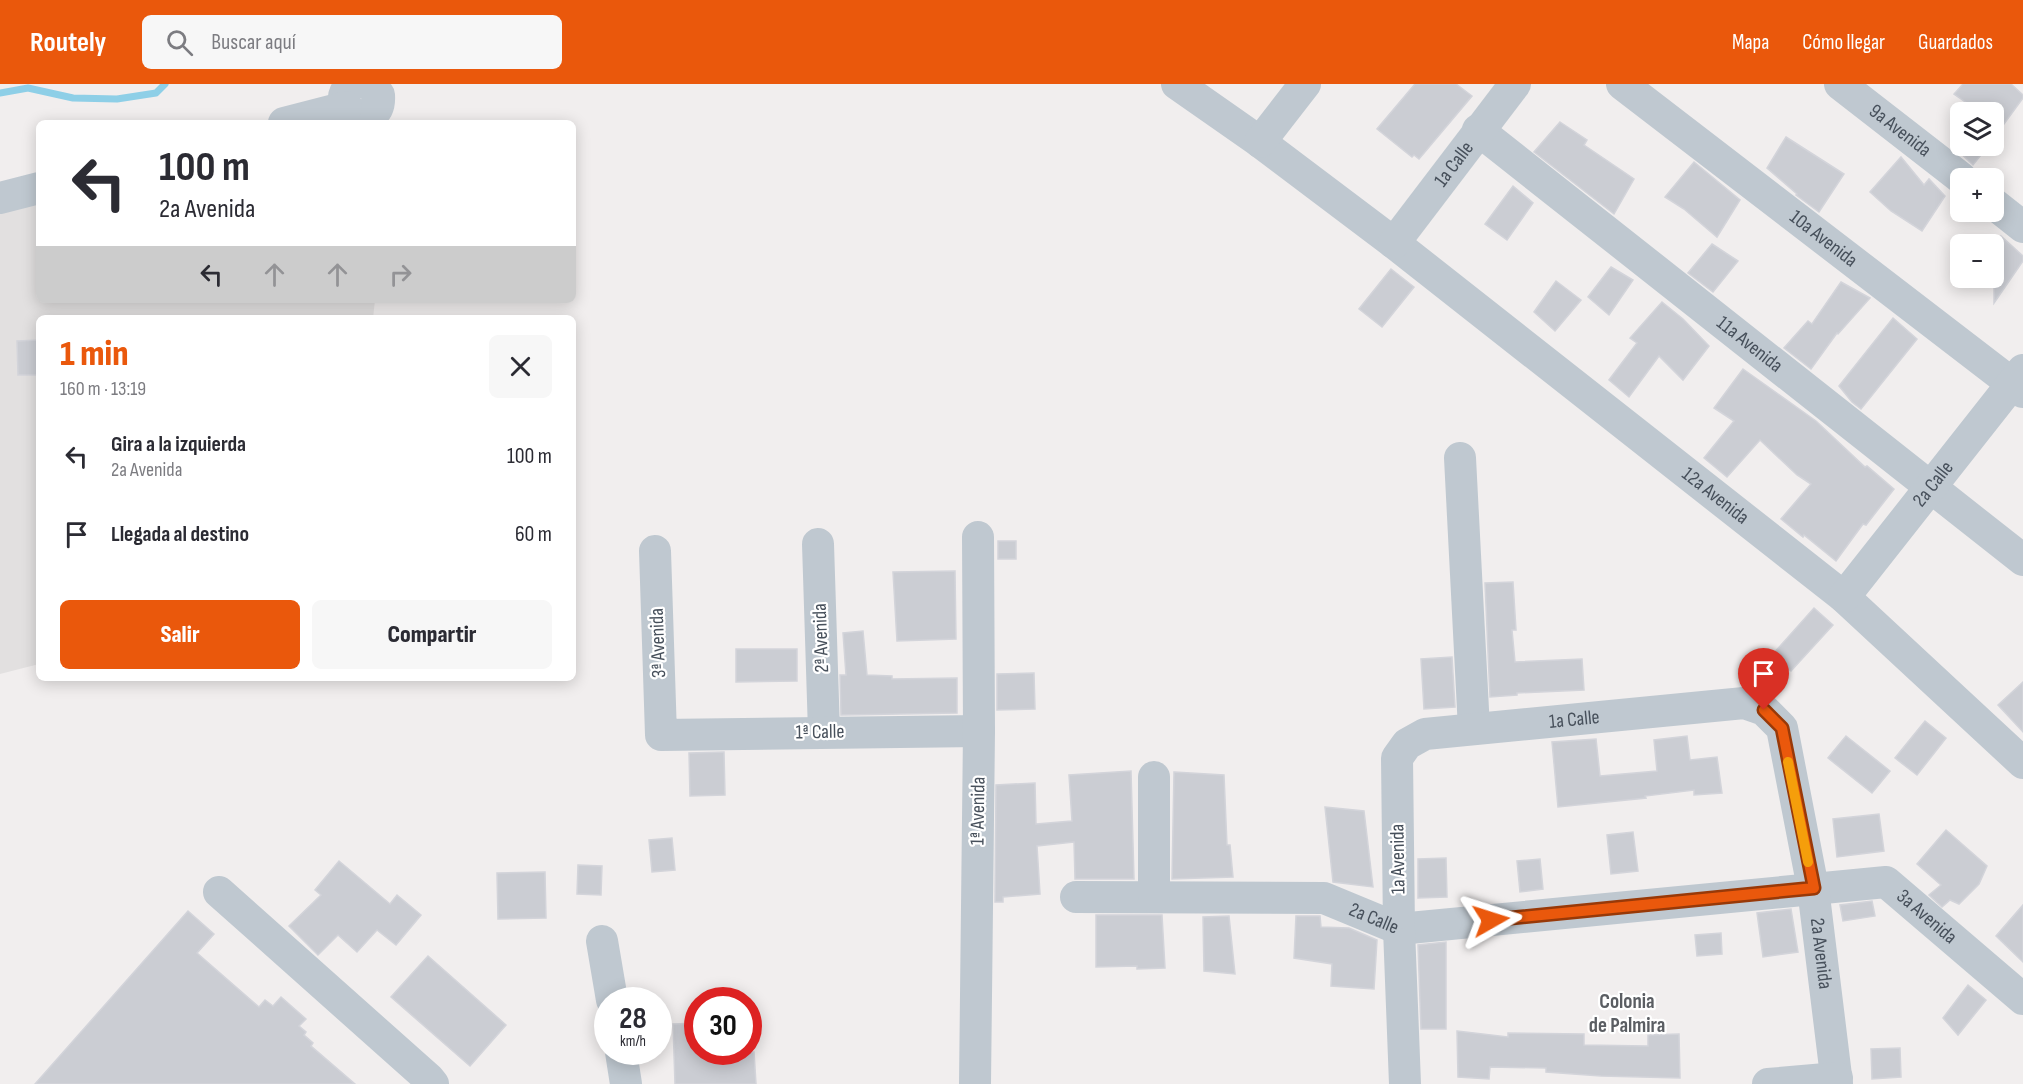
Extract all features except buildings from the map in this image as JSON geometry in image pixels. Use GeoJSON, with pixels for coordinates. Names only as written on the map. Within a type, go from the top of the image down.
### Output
{"type":"FeatureCollection","features":[{"type":"Feature","properties":{"kind":"street"},"geometry":{"type":"LineString","coordinates":[[291,120],[350,95],[349,111],[359,116],[370,114],[378,106],[379,95],[370,84]]}},
{"type":"Feature","properties":{"kind":"street","name":"12a Avenida"},"geometry":{"type":"LineString","coordinates":[[1177,84],[1260,142],[1394,243],[1844,597],[2023,763]]}},
{"type":"Feature","properties":{"kind":"street"},"geometry":{"type":"LineString","coordinates":[[1260,142],[1305,84]]}},
{"type":"Feature","properties":{"kind":"street","name":"1a Calle"},"geometry":{"type":"LineString","coordinates":[[1394,243],[1515,84]]}},
{"type":"Feature","properties":{"kind":"street","name":"10a Avenida"},"geometry":{"type":"LineString","coordinates":[[1622,84],[2019,382]]}},
{"type":"Feature","properties":{"kind":"street","name":"9a Avenida"},"geometry":{"type":"LineString","coordinates":[[1840,84],[1950,169]]}},
{"type":"Feature","properties":{"kind":"street","name":"11a Avenida"},"geometry":{"type":"LineString","coordinates":[[1478,130],[2023,560]]}},
{"type":"Feature","properties":{"kind":"street"},"geometry":{"type":"LineString","coordinates":[[0,198],[36,189]]}},
{"type":"Feature","properties":{"kind":"street"},"geometry":{"type":"LineString","coordinates":[[2004,212],[2023,227]]}},
{"type":"Feature","properties":{"kind":"street","name":"2a Calle"},"geometry":{"type":"LineString","coordinates":[[1844,597],[2019,382]]}},
{"type":"Feature","properties":{"kind":"street"},"geometry":{"type":"LineString","coordinates":[[1460,458],[1474,729]]}},
{"type":"Feature","properties":{"kind":"street","name":"1ª Avenida"},"geometry":{"type":"LineString","coordinates":[[975,1084],[979,731],[978,537]]}},
{"type":"Feature","properties":{"kind":"street","name":"2ª Avenida"},"geometry":{"type":"LineString","coordinates":[[818,544],[824,732]]}},
{"type":"Feature","properties":{"kind":"street","name":"3ª Avenida"},"geometry":{"type":"LineString","coordinates":[[655,551],[661,735]]}},
{"type":"Feature","properties":{"kind":"street","name":"1a Calle"},"geometry":{"type":"LineString","coordinates":[[1407,744],[1425,734],[1744,703]]}},
{"type":"Feature","properties":{"kind":"street","name":"2a Avenida"},"geometry":{"type":"LineString","coordinates":[[1744,703],[1764,710],[1782,728],[1814,888],[1837,1081]]}},
{"type":"Feature","properties":{"kind":"street","name":"1ª Calle"},"geometry":{"type":"LineString","coordinates":[[661,735],[979,731]]}},
{"type":"Feature","properties":{"kind":"street","name":"1a Avenida"},"geometry":{"type":"LineString","coordinates":[[1405,1084],[1399,929],[1397,759],[1407,744]]}},
{"type":"Feature","properties":{"kind":"street"},"geometry":{"type":"LineString","coordinates":[[1154,777],[1154,897]]}},
{"type":"Feature","properties":{"kind":"street","name":"3a Avenida"},"geometry":{"type":"LineString","coordinates":[[1814,888],[1886,882],[2023,999]]}},
{"type":"Feature","properties":{"kind":"street","name":"2a Calle"},"geometry":{"type":"LineString","coordinates":[[1076,897],[1324,898],[1399,929],[1814,888]]}},
{"type":"Feature","properties":{"kind":"street"},"geometry":{"type":"LineString","coordinates":[[219,892],[433,1084]]}},
{"type":"Feature","properties":{"kind":"street"},"geometry":{"type":"LineString","coordinates":[[602,941],[610,987]]}},
{"type":"Feature","properties":{"kind":"street"},"geometry":{"type":"LineString","coordinates":[[623,1065],[626,1084]]}},
{"type":"Feature","properties":{"kind":"street"},"geometry":{"type":"LineString","coordinates":[[1768,1084],[1837,1081]]}},
{"type":"Feature","properties":{"kind":"shaded area"},"geometry":{"type":"Polygon","coordinates":[[[36,185],[36,303],[375,303],[373,315],[36,315],[36,665],[0,674],[0,195],[36,185]]]}},
{"type":"Feature","properties":{"kind":"waterway"},"geometry":{"type":"LineString","coordinates":[[0,93],[28,88],[73,98],[117,99],[156,93],[165,84]]}},
{"type":"Feature","properties":{"kind":"slow traffic"},"geometry":{"type":"LineString","coordinates":[[1788,762],[1808,862]]}},
{"type":"Feature","properties":{"kind":"district","name":"Colonia de Palmira"},"geometry":{"type":"Point","coordinates":[1627,1013]}},
{"type":"Feature","properties":{"kind":"route"},"geometry":{"type":"LineString","coordinates":[[1491,920],[1814,888],[1782,728],[1764,710]]}}]}
